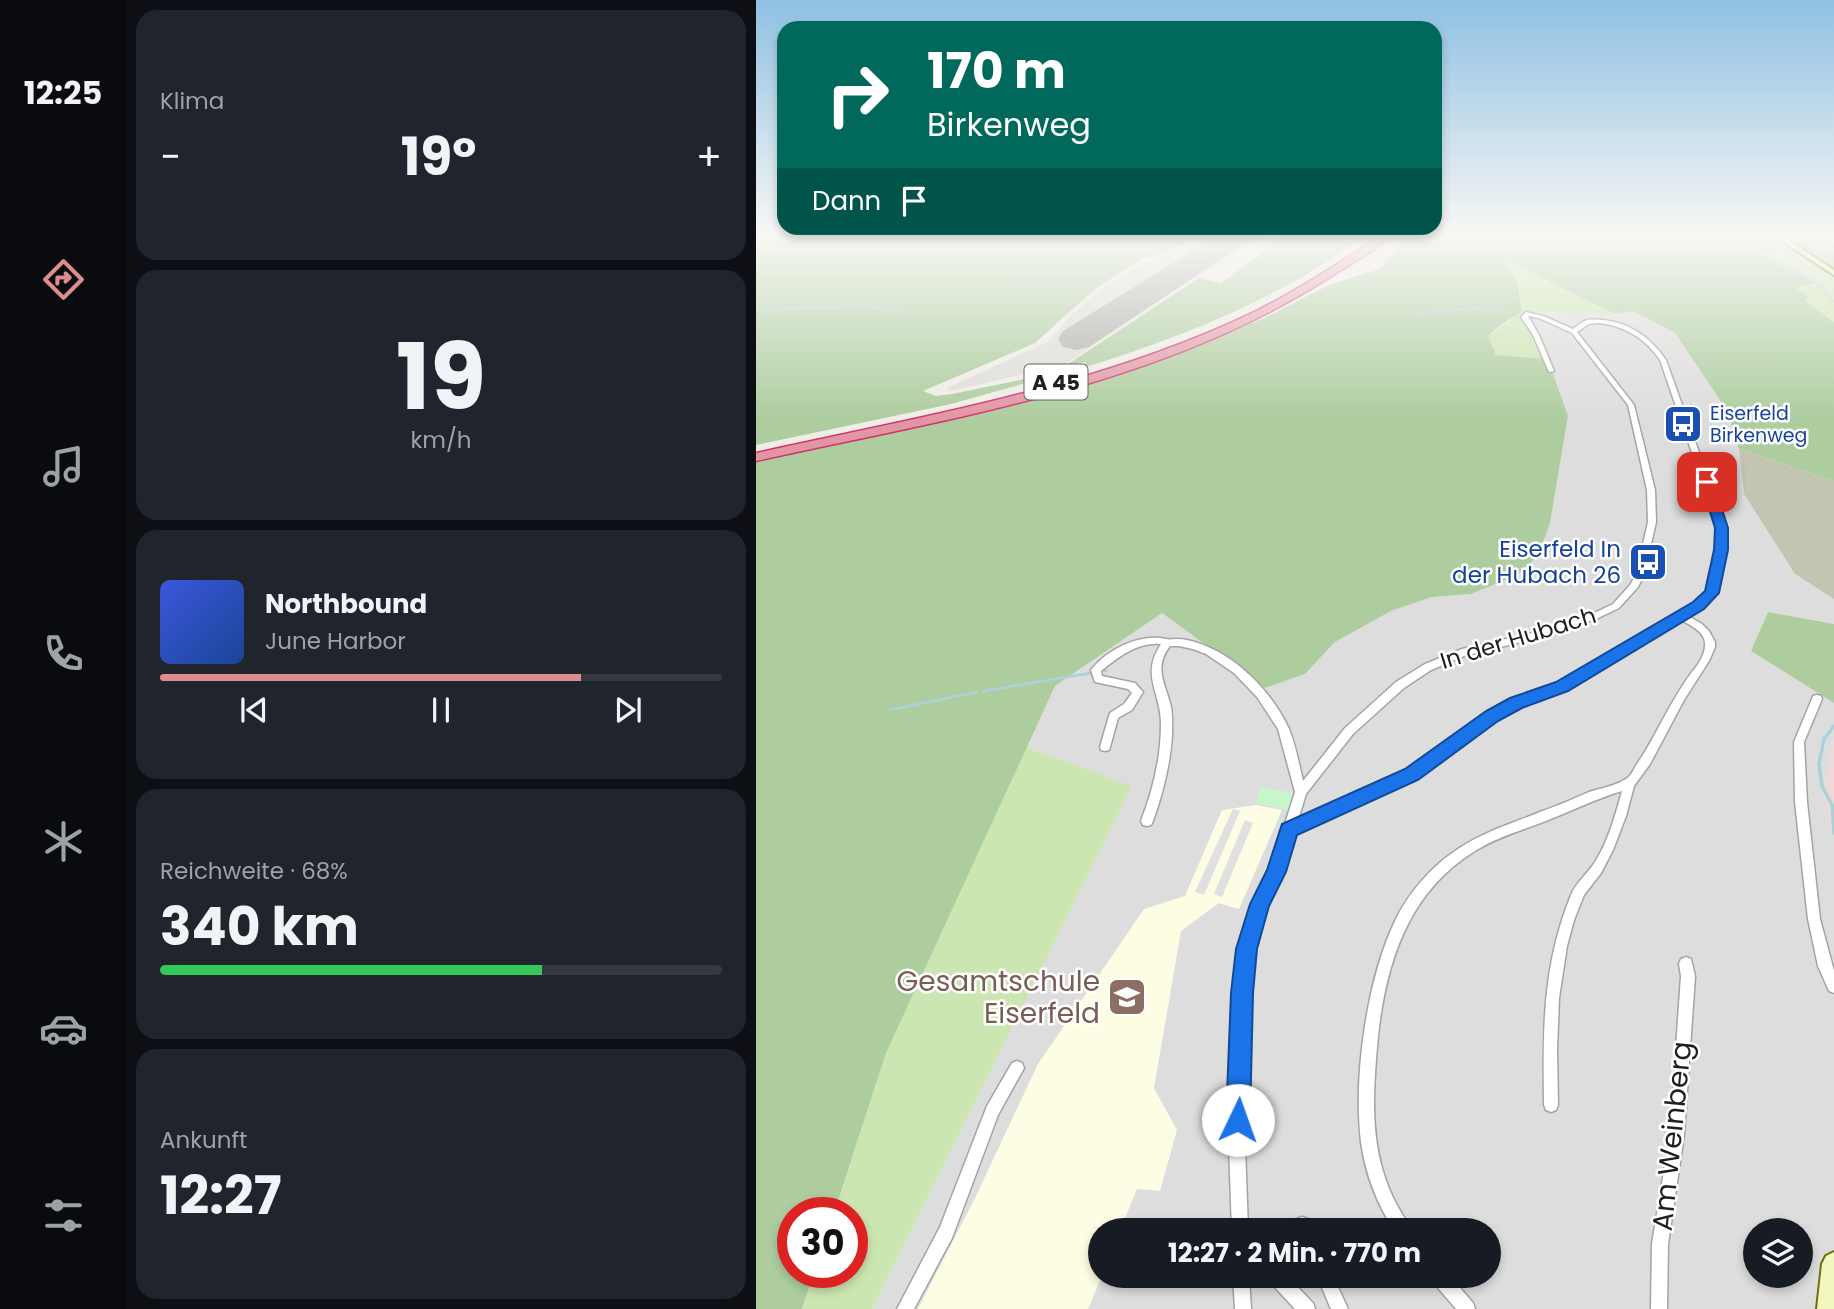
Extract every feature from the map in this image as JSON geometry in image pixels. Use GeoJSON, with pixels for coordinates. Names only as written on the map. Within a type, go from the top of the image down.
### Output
{"type":"FeatureCollection","features":[{"type":"Feature","properties":{"kind":"highway","name":"A 45"},"geometry":{"type":"LineString","coordinates":[[756,450],[973,403],[1108,366],[1195,335],[1247,313],[1276,297]]}},
{"type":"Feature","properties":{"kind":"highway","name":"A 45"},"geometry":{"type":"LineString","coordinates":[[756,457],[931,419],[1069,384],[1202,339],[1292,297]]}},
{"type":"Feature","properties":{"kind":"highway"},"geometry":{"type":"LineString","coordinates":[[1287,300],[1294,297]]}},
{"type":"Feature","properties":{"kind":"main road"},"geometry":{"type":"LineString","coordinates":[[1829,1309],[1834,1264]]}},
{"type":"Feature","properties":{"kind":"street","name":"In der Hubach"},"geometry":{"type":"LineString","coordinates":[[1301,792],[1349,731],[1400,685],[1428,667],[1462,653],[1533,636],[1593,617],[1616,606],[1634,587],[1642,568],[1652,522],[1651,490],[1643,445],[1627,398],[1574,332],[1541,317],[1524,315],[1536,335],[1551,371]]}},
{"type":"Feature","properties":{"kind":"street"},"geometry":{"type":"LineString","coordinates":[[1289,830],[1412,774],[1492,716],[1516,703],[1562,687],[1682,617],[1712,593],[1721,550],[1722,528],[1663,360],[1657,349],[1624,327],[1592,322],[1581,325],[1574,332]]}},
{"type":"Feature","properties":{"kind":"street"},"geometry":{"type":"LineString","coordinates":[[1551,1105],[1551,983],[1562,933],[1579,891],[1599,867],[1625,801],[1629,783],[1643,766],[1679,698],[1709,651],[1710,640],[1704,631],[1682,617]]}},
{"type":"Feature","properties":{"kind":"street"},"geometry":{"type":"LineString","coordinates":[[1105,747],[1114,716],[1128,707],[1138,692],[1131,686],[1098,679],[1096,670],[1107,660],[1142,643],[1159,639],[1168,643],[1181,642],[1218,656],[1257,687],[1280,721],[1293,751],[1301,792],[1276,872],[1256,913],[1247,949],[1242,993],[1237,1146],[1240,1218]]}},
{"type":"Feature","properties":{"kind":"street"},"geometry":{"type":"LineString","coordinates":[[1147,821],[1157,797],[1165,752],[1166,707],[1156,676],[1160,651],[1168,643]]}},
{"type":"Feature","properties":{"kind":"street"},"geometry":{"type":"LineString","coordinates":[[1817,699],[1799,742],[1801,802],[1814,919],[1825,966],[1834,986]]}},
{"type":"Feature","properties":{"kind":"street"},"geometry":{"type":"LineString","coordinates":[[1394,1218],[1377,1178],[1368,1140],[1370,1058],[1377,1001],[1387,954],[1401,922],[1421,894],[1451,861],[1483,840],[1629,783]]}},
{"type":"Feature","properties":{"kind":"street","name":"Am Weinberg"},"geometry":{"type":"LineString","coordinates":[[1659,1309],[1660,1244],[1677,1135],[1688,976],[1686,964]]}},
{"type":"Feature","properties":{"kind":"street"},"geometry":{"type":"LineString","coordinates":[[905,1309],[946,1232],[992,1111],[1017,1068]]}},
{"type":"Feature","properties":{"kind":"street"},"geometry":{"type":"LineString","coordinates":[[1242,1288],[1243,1309]]}},
{"type":"Feature","properties":{"kind":"street"},"geometry":{"type":"LineString","coordinates":[[1287,1288],[1307,1309]]}},
{"type":"Feature","properties":{"kind":"street"},"geometry":{"type":"LineString","coordinates":[[1330,1288],[1340,1309]]}},
{"type":"Feature","properties":{"kind":"street"},"geometry":{"type":"LineString","coordinates":[[1449,1288],[1467,1309]]}},
{"type":"Feature","properties":{"kind":"shaded area"},"geometry":{"type":"Polygon","coordinates":[[[1092,297],[1165,297],[1064,365],[950,391],[947,388],[1049,341],[1070,316],[1092,297]]]}},
{"type":"Feature","properties":{"kind":"shaded area"},"geometry":{"type":"Polygon","coordinates":[[[1633,311],[1675,333],[1728,412],[1739,449],[1744,494],[1795,574],[1834,599],[1834,624],[1768,612],[1751,651],[1834,703],[1834,739],[1824,798],[1834,833],[1834,1309],[872,1309],[1131,787],[1026,747],[1055,686],[1162,613],[1265,688],[1305,674],[1335,642],[1391,611],[1432,597],[1471,594],[1550,523],[1568,416],[1548,359],[1522,312],[1615,314],[1633,311]]]}},
{"type":"Feature","properties":{"kind":"shaded area"},"geometry":{"type":"Polygon","coordinates":[[[1739,449],[1834,481],[1834,599],[1795,574],[1744,494],[1739,449]]]}},
{"type":"Feature","properties":{"kind":"shaded area"},"geometry":{"type":"Polygon","coordinates":[[[1834,739],[1834,833],[1824,798],[1834,739]]]}},
{"type":"Feature","properties":{"kind":"shaded area","name":"Gesamtschule Eiserfeld"},"geometry":{"type":"Polygon","coordinates":[[[1256,805],[1282,810],[1239,909],[1219,903],[1181,931],[1154,1088],[1177,1130],[1160,1191],[1137,1189],[1125,1218],[1088,1218],[1088,1288],[1097,1288],[1088,1309],[918,1309],[975,1198],[1038,1064],[1144,909],[1185,896],[1222,810],[1256,805]]]}},
{"type":"Feature","properties":{"kind":"shaded area"},"geometry":{"type":"Polygon","coordinates":[[[1233,809],[1240,811],[1204,895],[1195,892],[1233,809]]]}},
{"type":"Feature","properties":{"kind":"shaded area"},"geometry":{"type":"Polygon","coordinates":[[[1245,820],[1253,823],[1222,897],[1214,894],[1245,820]]]}},
{"type":"Feature","properties":{"kind":"green space"},"geometry":{"type":"Polygon","coordinates":[[[756,297],[1086,297],[1035,343],[923,391],[936,396],[952,394],[1083,367],[951,404],[756,445],[756,297]]]}},
{"type":"Feature","properties":{"kind":"green space"},"geometry":{"type":"Polygon","coordinates":[[[1170,297],[1266,297],[1160,342],[1086,367],[1085,362],[1065,366],[1170,297]]]}},
{"type":"Feature","properties":{"kind":"green space"},"geometry":{"type":"Polygon","coordinates":[[[1305,297],[1519,297],[1522,312],[1488,336],[1496,355],[1548,359],[1568,416],[1550,523],[1538,556],[1517,575],[1471,594],[1432,597],[1391,611],[1335,642],[1305,674],[1265,688],[1162,613],[1055,686],[886,1053],[839,1197],[777,1197],[777,1288],[809,1288],[802,1309],[756,1309],[756,461],[1005,406],[1143,366],[1264,318],[1305,297]]]}},
{"type":"Feature","properties":{"kind":"green space"},"geometry":{"type":"Polygon","coordinates":[[[1517,297],[1581,297],[1615,314],[1523,312],[1548,359],[1496,355],[1488,336],[1522,312],[1517,297]]]}},
{"type":"Feature","properties":{"kind":"green space"},"geometry":{"type":"Polygon","coordinates":[[[1581,297],[1809,297],[1805,301],[1834,322],[1834,481],[1739,449],[1728,412],[1675,333],[1633,311],[1615,314],[1581,297]]]}},
{"type":"Feature","properties":{"kind":"green space"},"geometry":{"type":"Polygon","coordinates":[[[1834,297],[1834,322],[1804,301],[1808,298],[1834,297]]]}},
{"type":"Feature","properties":{"kind":"green space"},"geometry":{"type":"Polygon","coordinates":[[[1768,612],[1834,624],[1834,703],[1751,651],[1768,612]]]}},
{"type":"Feature","properties":{"kind":"green space"},"geometry":{"type":"Polygon","coordinates":[[[1026,747],[1132,786],[872,1309],[802,1309],[809,1288],[868,1288],[868,1197],[839,1197],[886,1053],[1026,747]]]}},
{"type":"Feature","properties":{"kind":"green space"},"geometry":{"type":"Polygon","coordinates":[[[1261,786],[1296,794],[1292,811],[1256,803],[1261,786]]]}},
{"type":"Feature","properties":{"kind":"waterway"},"geometry":{"type":"LineString","coordinates":[[1830,297],[1834,302]]}},
{"type":"Feature","properties":{"kind":"waterway"},"geometry":{"type":"LineString","coordinates":[[779,308],[878,307],[902,312]]}},
{"type":"Feature","properties":{"kind":"waterway"},"geometry":{"type":"LineString","coordinates":[[756,310],[772,308]]}},
{"type":"Feature","properties":{"kind":"waterway"},"geometry":{"type":"LineString","coordinates":[[1414,314],[1475,308],[1499,309]]}},
{"type":"Feature","properties":{"kind":"waterway"},"geometry":{"type":"LineString","coordinates":[[984,691],[1091,673]]}},
{"type":"Feature","properties":{"kind":"waterway"},"geometry":{"type":"LineString","coordinates":[[890,710],[977,692]]}},
{"type":"Feature","properties":{"kind":"waterway"},"geometry":{"type":"LineString","coordinates":[[1834,726],[1824,739],[1819,764],[1822,786],[1832,805],[1834,833]]}},
{"type":"Feature","properties":{"kind":"runway"},"geometry":{"type":"LineString","coordinates":[[1076,339],[1142,297]]}},
{"type":"Feature","properties":{"kind":"place","name":"Eiserfeld Birkenweg"},"geometry":{"type":"Point","coordinates":[1683,424]}},
{"type":"Feature","properties":{"kind":"place","name":"Eiserfeld In der Hubach 26"},"geometry":{"type":"Point","coordinates":[1648,562]}},
{"type":"Feature","properties":{"kind":"place","name":"Gesamtschule Eiserfeld"},"geometry":{"type":"Point","coordinates":[1127,997]}},
{"type":"Feature","properties":{"kind":"route"},"geometry":{"type":"LineString","coordinates":[[1238,1120],[1242,993],[1247,949],[1253,922],[1276,872],[1289,830],[1412,774],[1492,716],[1516,703],[1562,687],[1699,605],[1712,593],[1721,550],[1722,528],[1707,482]]}}]}
